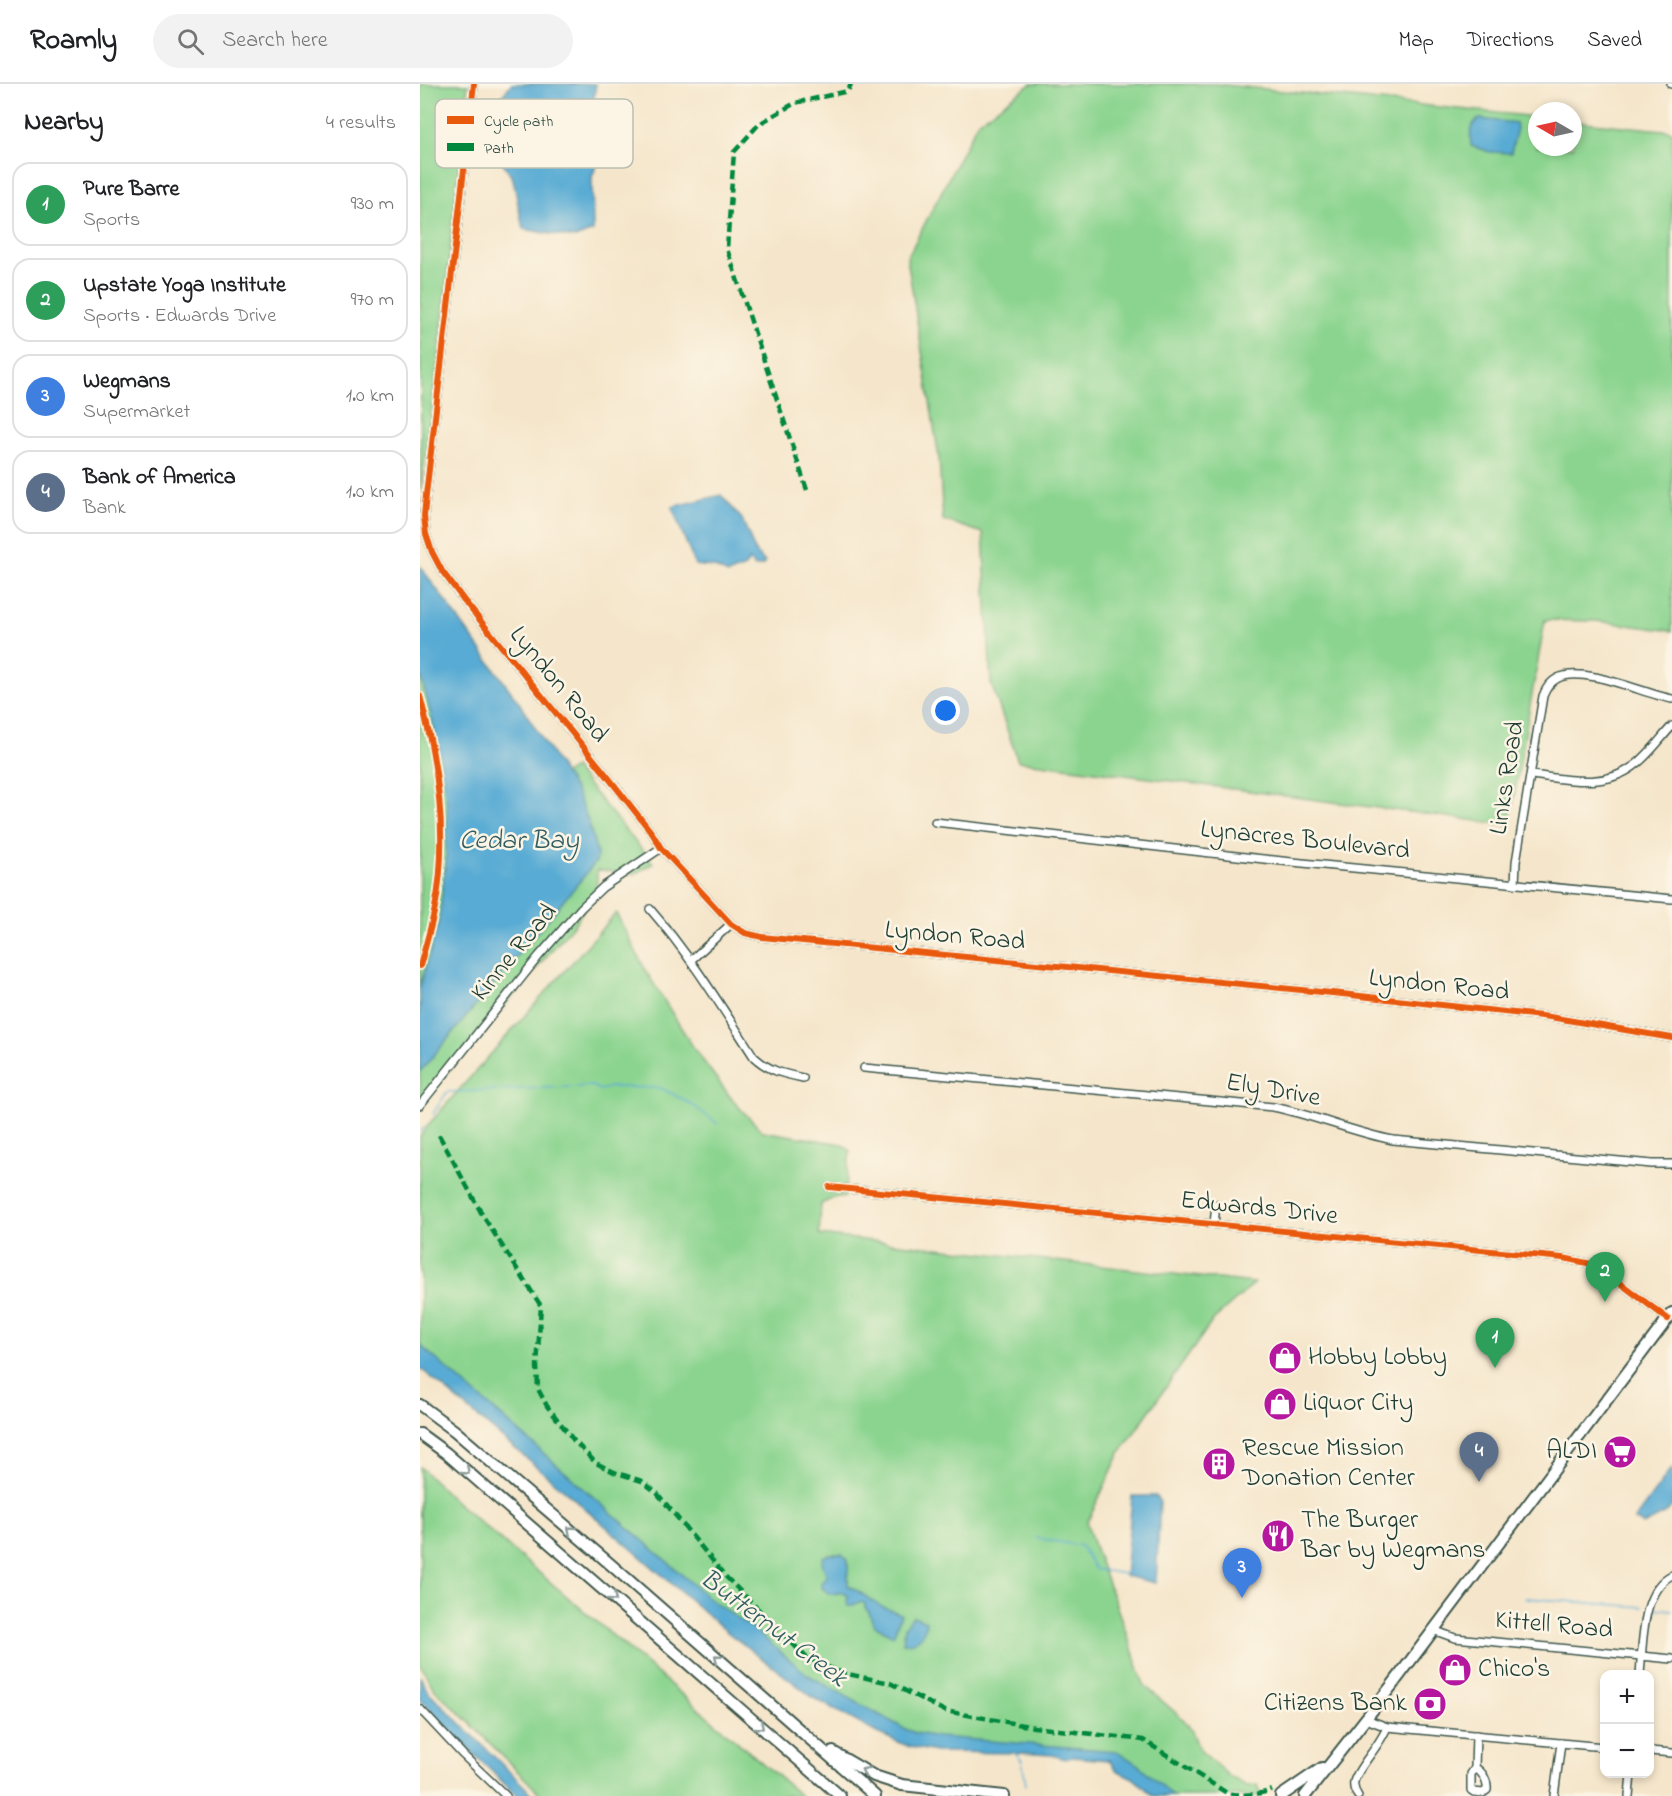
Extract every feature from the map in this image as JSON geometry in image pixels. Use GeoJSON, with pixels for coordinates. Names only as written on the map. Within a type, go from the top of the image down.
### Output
{"type":"FeatureCollection","features":[{"type":"Feature","properties":{"kind":"highway"},"geometry":{"type":"LineString","coordinates":[[1305,1796],[1366,1719],[1670,1316]]}},
{"type":"Feature","properties":{"kind":"highway"},"geometry":{"type":"LineString","coordinates":[[420,1405],[473,1446],[810,1737],[875,1796]]}},
{"type":"Feature","properties":{"kind":"highway"},"geometry":{"type":"LineString","coordinates":[[420,1434],[446,1453],[840,1796]]}},
{"type":"Feature","properties":{"kind":"highway"},"geometry":{"type":"LineString","coordinates":[[810,1737],[862,1770],[893,1783],[1004,1796]]}},
{"type":"Feature","properties":{"kind":"highway"},"geometry":{"type":"LineString","coordinates":[[1281,1796],[1330,1763]]}},
{"type":"Feature","properties":{"kind":"highway"},"geometry":{"type":"LineString","coordinates":[[818,1777],[833,1796]]}},
{"type":"Feature","properties":{"kind":"street","name":"Lyndon Road"},"geometry":{"type":"LineString","coordinates":[[472,99],[474,84]]}},
{"type":"Feature","properties":{"kind":"street","name":"Lyndon Road"},"geometry":{"type":"LineString","coordinates":[[464,168],[424,516],[426,534],[432,552],[442,571],[466,603],[604,772],[652,833],[661,848],[731,924],[745,933],[762,937],[1539,1016],[1672,1038]]}},
{"type":"Feature","properties":{"kind":"street","name":"Links Road"},"geometry":{"type":"LineString","coordinates":[[1515,884],[1516,862],[1543,696],[1552,682],[1570,675],[1590,677],[1617,682],[1672,699]]}},
{"type":"Feature","properties":{"kind":"street"},"geometry":{"type":"LineString","coordinates":[[1531,775],[1589,781],[1618,776],[1635,766],[1672,726]]}},
{"type":"Feature","properties":{"kind":"street","name":"Lynacres Boulevard"},"geometry":{"type":"LineString","coordinates":[[935,822],[1282,861],[1672,899]]}},
{"type":"Feature","properties":{"kind":"street","name":"Kinne Road"},"geometry":{"type":"LineString","coordinates":[[420,1105],[539,956],[581,908],[603,887],[661,848]]}},
{"type":"Feature","properties":{"kind":"street"},"geometry":{"type":"LineString","coordinates":[[650,909],[675,937],[754,1057],[763,1066],[803,1078]]}},
{"type":"Feature","properties":{"kind":"street"},"geometry":{"type":"LineString","coordinates":[[691,960],[731,924]]}},
{"type":"Feature","properties":{"kind":"street","name":"Ely Drive"},"geometry":{"type":"LineString","coordinates":[[864,1068],[1273,1107],[1304,1113],[1371,1136],[1393,1140],[1672,1164]]}},
{"type":"Feature","properties":{"kind":"street","name":"Edwards Drive"},"geometry":{"type":"LineString","coordinates":[[829,1187],[1580,1261],[1592,1264],[1670,1316]]}},
{"type":"Feature","properties":{"kind":"street"},"geometry":{"type":"LineString","coordinates":[[1214,1224],[1216,1205]]}},
{"type":"Feature","properties":{"kind":"street"},"geometry":{"type":"LineString","coordinates":[[1640,1670],[1648,1607],[1658,1584],[1672,1575]]}},
{"type":"Feature","properties":{"kind":"street","name":"Kittell Road"},"geometry":{"type":"LineString","coordinates":[[1433,1630],[1455,1638],[1672,1659]]}},
{"type":"Feature","properties":{"kind":"street"},"geometry":{"type":"LineString","coordinates":[[420,1709],[506,1796]]}},
{"type":"Feature","properties":{"kind":"street"},"geometry":{"type":"LineString","coordinates":[[1366,1719],[1387,1727],[1600,1747]]}},
{"type":"Feature","properties":{"kind":"street"},"geometry":{"type":"LineString","coordinates":[[1358,1796],[1354,1790],[1354,1781],[1380,1743],[1387,1727]]}},
{"type":"Feature","properties":{"kind":"street"},"geometry":{"type":"LineString","coordinates":[[1475,1768],[1476,1735]]}},
{"type":"Feature","properties":{"kind":"street"},"geometry":{"type":"LineString","coordinates":[[1554,1796],[1561,1743]]}},
{"type":"Feature","properties":{"kind":"street"},"geometry":{"type":"LineString","coordinates":[[1654,1751],[1672,1753]]}},
{"type":"Feature","properties":{"kind":"street"},"geometry":{"type":"LineString","coordinates":[[1629,1796],[1631,1778]]}},
{"type":"Feature","properties":{"kind":"green space"},"geometry":{"type":"Polygon","coordinates":[[[420,84],[468,84],[466,99],[435,99],[435,168],[459,168],[440,345],[421,490],[420,84]]]}},
{"type":"Feature","properties":{"kind":"green space"},"geometry":{"type":"Polygon","coordinates":[[[1031,84],[1215,84],[1528,116],[1528,156],[1582,156],[1582,122],[1672,131],[1672,631],[1597,621],[1545,620],[1509,825],[1018,761],[991,683],[983,533],[943,520],[939,458],[907,258],[978,122],[1031,84]]]}},
{"type":"Feature","properties":{"kind":"green space","name":"Cedar Bay"},"geometry":{"type":"Polygon","coordinates":[[[420,586],[561,777],[574,768],[653,863],[635,874],[597,870],[597,886],[576,922],[420,1104],[420,586]]]}},
{"type":"Feature","properties":{"kind":"green space"},"geometry":{"type":"Polygon","coordinates":[[[616,913],[647,973],[695,1050],[734,1102],[762,1131],[842,1144],[850,1151],[845,1197],[836,1197],[821,1204],[819,1235],[1255,1283],[1213,1320],[1120,1453],[1087,1523],[1144,1685],[1184,1720],[1192,1731],[1199,1749],[1230,1777],[1247,1786],[1258,1785],[1261,1796],[1162,1796],[1106,1755],[916,1740],[819,1692],[420,1358],[420,1137],[428,1125],[616,913]]]}},
{"type":"Feature","properties":{"kind":"green space"},"geometry":{"type":"Polygon","coordinates":[[[420,1467],[456,1502],[801,1796],[542,1796],[434,1689],[420,1664],[420,1467]]]}},
{"type":"Feature","properties":{"kind":"water"},"geometry":{"type":"Polygon","coordinates":[[[511,84],[596,84],[594,99],[500,99],[511,84]]]}},
{"type":"Feature","properties":{"kind":"water"},"geometry":{"type":"Polygon","coordinates":[[[1480,119],[1516,123],[1517,128],[1511,153],[1490,152],[1471,146],[1472,127],[1480,119]]]}},
{"type":"Feature","properties":{"kind":"water"},"geometry":{"type":"Polygon","coordinates":[[[506,168],[595,168],[592,177],[593,231],[575,238],[523,229],[513,179],[506,168]]]}},
{"type":"Feature","properties":{"kind":"water"},"geometry":{"type":"Polygon","coordinates":[[[721,495],[742,519],[756,553],[765,562],[763,565],[755,567],[749,560],[745,567],[728,574],[713,567],[695,565],[672,507],[721,495]]]}},
{"type":"Feature","properties":{"kind":"water","name":"Cedar Bay"},"geometry":{"type":"Polygon","coordinates":[[[420,566],[520,704],[576,792],[589,823],[597,854],[596,862],[420,1072],[420,987],[439,921],[446,860],[447,806],[438,743],[420,672],[420,566]]]}},
{"type":"Feature","properties":{"kind":"water"},"geometry":{"type":"Polygon","coordinates":[[[420,1345],[711,1600],[757,1632],[808,1675],[915,1733],[938,1737],[1117,1751],[1140,1766],[1173,1796],[1154,1796],[1133,1778],[1116,1770],[1109,1760],[1072,1757],[1065,1759],[1052,1755],[1019,1753],[936,1752],[910,1747],[877,1733],[814,1698],[727,1632],[420,1368],[420,1345]]]}},
{"type":"Feature","properties":{"kind":"water"},"geometry":{"type":"Polygon","coordinates":[[[1672,1468],[1672,1506],[1665,1514],[1643,1525],[1634,1520],[1672,1468]]]}},
{"type":"Feature","properties":{"kind":"water"},"geometry":{"type":"Polygon","coordinates":[[[1132,1496],[1156,1496],[1160,1502],[1156,1583],[1125,1576],[1132,1496]]]}},
{"type":"Feature","properties":{"kind":"water"},"geometry":{"type":"Polygon","coordinates":[[[830,1554],[842,1554],[848,1560],[848,1586],[876,1604],[901,1614],[894,1634],[891,1635],[873,1624],[862,1602],[849,1606],[848,1596],[845,1594],[830,1594],[822,1588],[821,1583],[827,1576],[822,1563],[823,1557],[830,1554]]]}},
{"type":"Feature","properties":{"kind":"water"},"geometry":{"type":"Polygon","coordinates":[[[913,1616],[926,1621],[924,1630],[913,1642],[903,1643],[905,1627],[913,1616]]]}},
{"type":"Feature","properties":{"kind":"water"},"geometry":{"type":"Polygon","coordinates":[[[420,1676],[428,1691],[534,1796],[517,1796],[444,1725],[420,1699],[420,1676]]]}},
{"type":"Feature","properties":{"kind":"waterway"},"geometry":{"type":"LineString","coordinates":[[433,1114],[447,1092],[592,1086],[600,1090],[611,1087],[661,1088],[691,1104],[718,1124]]}},
{"type":"Feature","properties":{"kind":"waterway"},"geometry":{"type":"LineString","coordinates":[[420,1132],[423,1128]]}},
{"type":"Feature","properties":{"kind":"waterway"},"geometry":{"type":"LineString","coordinates":[[1036,1538],[1081,1546],[1095,1569],[1125,1574]]}},
{"type":"Feature","properties":{"kind":"waterway"},"geometry":{"type":"LineString","coordinates":[[1525,1598],[1643,1607]]}},
{"type":"Feature","properties":{"kind":"waterway"},"geometry":{"type":"LineString","coordinates":[[1653,1608],[1672,1610]]}},
{"type":"Feature","properties":{"kind":"waterway"},"geometry":{"type":"LineString","coordinates":[[1015,1752],[1022,1761],[1026,1785]]}},
{"type":"Feature","properties":{"kind":"marked path"},"geometry":{"type":"LineString","coordinates":[[807,490],[727,249],[734,152],[759,124],[795,103],[848,91],[851,84]]}},
{"type":"Feature","properties":{"kind":"marked path"},"geometry":{"type":"LineString","coordinates":[[439,1135],[483,1216],[541,1306],[537,1366],[538,1389],[547,1406],[575,1442],[596,1463],[614,1472],[642,1481],[657,1493],[726,1577],[808,1659],[843,1673],[890,1683],[945,1711],[1034,1727],[1143,1740],[1227,1793],[1250,1794],[1272,1790]]}},
{"type":"Feature","properties":{"kind":"cycle path"},"geometry":{"type":"LineString","coordinates":[[472,99],[474,84]]}},
{"type":"Feature","properties":{"kind":"cycle path"},"geometry":{"type":"LineString","coordinates":[[464,168],[424,516],[426,534],[432,552],[442,571],[466,603],[604,772],[652,833],[661,848],[731,924],[745,933],[762,937],[1342,994],[1550,1017],[1672,1038]]}},
{"type":"Feature","properties":{"kind":"cycle path"},"geometry":{"type":"LineString","coordinates":[[420,696],[432,748],[440,801],[441,828],[439,882],[420,966]]}},
{"type":"Feature","properties":{"kind":"cycle path"},"geometry":{"type":"LineString","coordinates":[[829,1187],[1563,1258],[1592,1264],[1668,1319]]}},
{"type":"Feature","properties":{"kind":"place","name":"Upstate Yoga Institute"},"geometry":{"type":"Point","coordinates":[1605,1302]}},
{"type":"Feature","properties":{"kind":"place","name":"Hobby Lobby"},"geometry":{"type":"Point","coordinates":[1285,1358]}},
{"type":"Feature","properties":{"kind":"place","name":"Pure Barre"},"geometry":{"type":"Point","coordinates":[1495,1368]}},
{"type":"Feature","properties":{"kind":"place","name":"Liquor City"},"geometry":{"type":"Point","coordinates":[1280,1404]}},
{"type":"Feature","properties":{"kind":"place","name":"ALDI"},"geometry":{"type":"Point","coordinates":[1620,1452]}},
{"type":"Feature","properties":{"kind":"place","name":"Rescue Mission Donation Center"},"geometry":{"type":"Point","coordinates":[1219,1464]}},
{"type":"Feature","properties":{"kind":"place","name":"Bank of America"},"geometry":{"type":"Point","coordinates":[1479,1482]}},
{"type":"Feature","properties":{"kind":"place","name":"The Burger Bar by Wegmans"},"geometry":{"type":"Point","coordinates":[1278,1536]}},
{"type":"Feature","properties":{"kind":"place","name":"Wegmans"},"geometry":{"type":"Point","coordinates":[1242,1598]}},
{"type":"Feature","properties":{"kind":"place","name":"Chico's"},"geometry":{"type":"Point","coordinates":[1455,1670]}},
{"type":"Feature","properties":{"kind":"place","name":"Citizens Bank"},"geometry":{"type":"Point","coordinates":[1430,1704]}},
{"type":"Feature","properties":{"kind":"water label","name":"Butternut Creek"},"geometry":{"type":"Point","coordinates":[773,1629]}}]}
